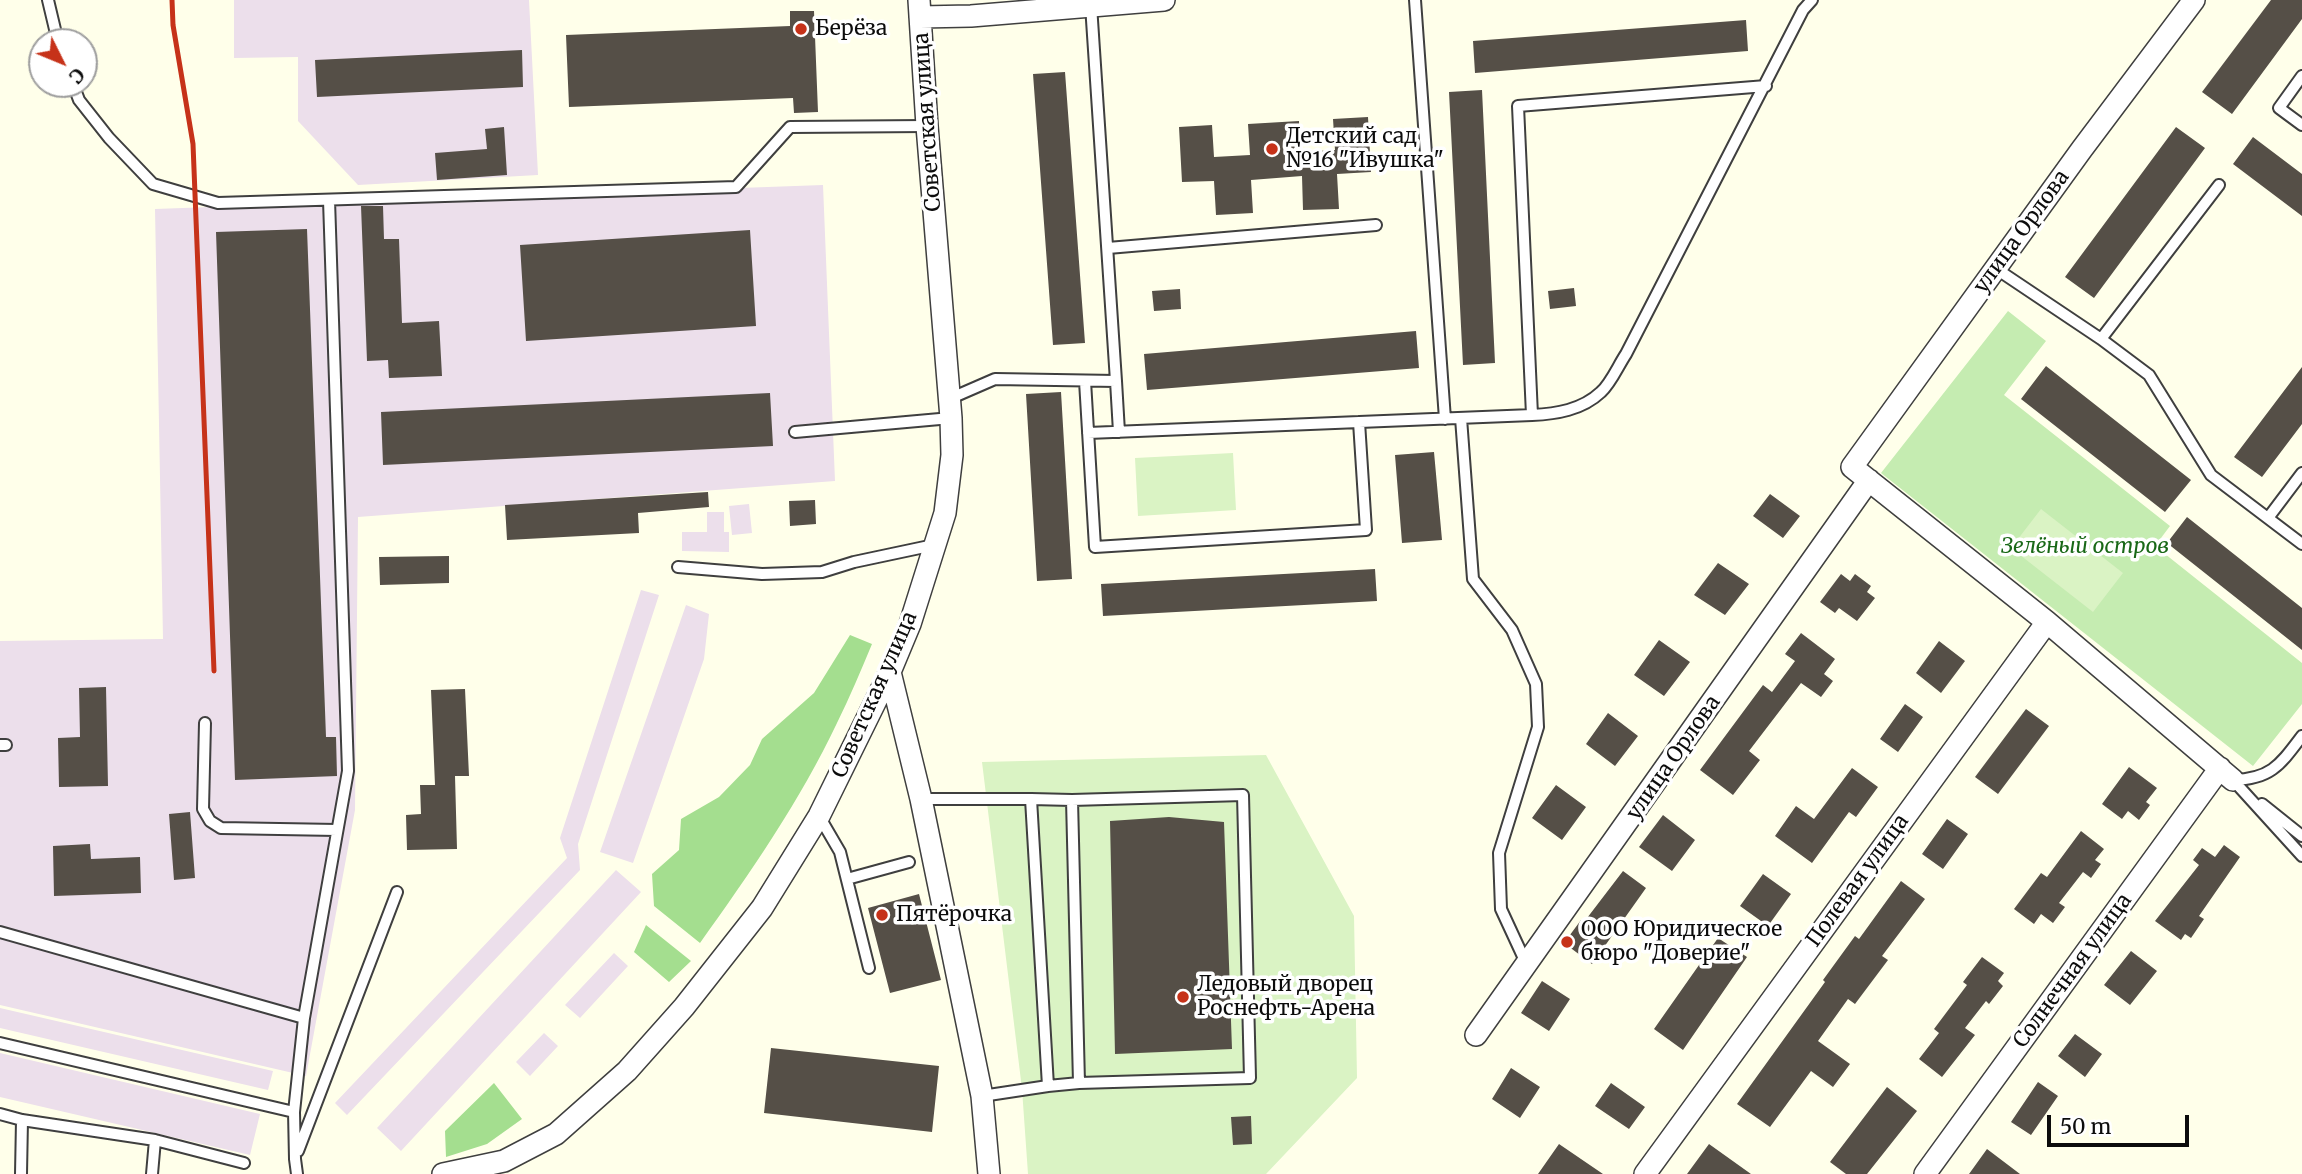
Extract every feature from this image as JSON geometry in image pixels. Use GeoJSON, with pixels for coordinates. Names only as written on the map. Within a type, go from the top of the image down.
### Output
{"type":"FeatureCollection","features":[{"type":"Feature","properties":{"kind":"street"},"geometry":{"type":"LineString","coordinates":[[920,9],[1091,5],[1164,0]]}},
{"type":"Feature","properties":{"kind":"street","name":"улица Орлова"},"geometry":{"type":"LineString","coordinates":[[1476,1035],[1869,480],[1852,467],[2194,0]]}},
{"type":"Feature","properties":{"kind":"street","name":"Советская улица"},"geometry":{"type":"LineString","coordinates":[[443,1174],[504,1161],[556,1134],[627,1071],[684,1007],[712,968],[762,908],[819,817],[890,672],[910,624],[945,513],[949,489],[950,409],[920,9]]}},
{"type":"Feature","properties":{"kind":"street"},"geometry":{"type":"LineString","coordinates":[[1869,480],[2047,622],[2227,774]]}},
{"type":"Feature","properties":{"kind":"street","name":"Полевая улица"},"geometry":{"type":"LineString","coordinates":[[1645,1174],[2047,622]]}},
{"type":"Feature","properties":{"kind":"street"},"geometry":{"type":"LineString","coordinates":[[890,672],[921,799],[982,1096],[989,1174]]}},
{"type":"Feature","properties":{"kind":"street","name":"Солнечная улица"},"geometry":{"type":"LineString","coordinates":[[1925,1174],[2227,774]]}},
{"type":"Feature","properties":{"kind":"lane"},"geometry":{"type":"LineString","coordinates":[[48,0],[55,28]]}},
{"type":"Feature","properties":{"kind":"lane"},"geometry":{"type":"LineString","coordinates":[[1415,0],[1446,419]]}},
{"type":"Feature","properties":{"kind":"lane"},"geometry":{"type":"LineString","coordinates":[[1088,433],[1554,414],[1578,407],[1601,392],[1626,354],[1803,10],[1812,0]]}},
{"type":"Feature","properties":{"kind":"lane"},"geometry":{"type":"LineString","coordinates":[[1091,5],[1119,432]]}},
{"type":"Feature","properties":{"kind":"lane"},"geometry":{"type":"LineString","coordinates":[[2302,76],[2279,107],[2302,125]]}},
{"type":"Feature","properties":{"kind":"lane"},"geometry":{"type":"LineString","coordinates":[[1532,415],[1518,106],[1766,86]]}},
{"type":"Feature","properties":{"kind":"lane"},"geometry":{"type":"LineString","coordinates":[[78,98],[109,138],[153,184],[218,203],[736,187],[790,127],[927,126]]}},
{"type":"Feature","properties":{"kind":"lane"},"geometry":{"type":"LineString","coordinates":[[2101,339],[2219,184]]}},
{"type":"Feature","properties":{"kind":"lane"},"geometry":{"type":"LineString","coordinates":[[297,1174],[294,1112],[304,1018],[348,771],[329,200]]}},
{"type":"Feature","properties":{"kind":"lane"},"geometry":{"type":"LineString","coordinates":[[1108,248],[1376,225]]}},
{"type":"Feature","properties":{"kind":"lane"},"geometry":{"type":"LineString","coordinates":[[1996,268],[2149,375],[2211,475],[2302,544]]}},
{"type":"Feature","properties":{"kind":"lane"},"geometry":{"type":"LineString","coordinates":[[795,432],[950,409],[995,379],[1116,381]]}},
{"type":"Feature","properties":{"kind":"lane"},"geometry":{"type":"LineString","coordinates":[[1085,381],[1095,547],[1366,530],[1359,422]]}},
{"type":"Feature","properties":{"kind":"lane"},"geometry":{"type":"LineString","coordinates":[[1461,418],[1473,579],[1512,630],[1536,684],[1538,727],[1499,853],[1501,909],[1527,966]]}},
{"type":"Feature","properties":{"kind":"lane"},"geometry":{"type":"LineString","coordinates":[[2268,517],[2302,473]]}},
{"type":"Feature","properties":{"kind":"lane"},"geometry":{"type":"LineString","coordinates":[[678,567],[762,574],[822,572],[854,562],[934,545]]}},
{"type":"Feature","properties":{"kind":"lane"},"geometry":{"type":"LineString","coordinates":[[205,723],[203,809],[209,821],[221,828],[337,830]]}},
{"type":"Feature","properties":{"kind":"lane"},"geometry":{"type":"LineString","coordinates":[[2227,774],[2254,779],[2274,769],[2302,736]]}},
{"type":"Feature","properties":{"kind":"lane"},"geometry":{"type":"LineString","coordinates":[[2227,774],[2302,836]]}},
{"type":"Feature","properties":{"kind":"lane"},"geometry":{"type":"LineString","coordinates":[[2227,774],[2302,856]]}},
{"type":"Feature","properties":{"kind":"lane"},"geometry":{"type":"LineString","coordinates":[[921,799],[1072,800],[1243,795],[1250,1078],[1079,1083],[982,1096]]}},
{"type":"Feature","properties":{"kind":"lane"},"geometry":{"type":"LineString","coordinates":[[1031,799],[1048,1086]]}},
{"type":"Feature","properties":{"kind":"lane"},"geometry":{"type":"LineString","coordinates":[[1072,800],[1079,1083]]}},
{"type":"Feature","properties":{"kind":"lane"},"geometry":{"type":"LineString","coordinates":[[819,817],[840,852],[869,968]]}},
{"type":"Feature","properties":{"kind":"lane"},"geometry":{"type":"LineString","coordinates":[[847,879],[909,862]]}},
{"type":"Feature","properties":{"kind":"lane"},"geometry":{"type":"LineString","coordinates":[[295,1160],[397,892]]}},
{"type":"Feature","properties":{"kind":"lane"},"geometry":{"type":"LineString","coordinates":[[0,932],[304,1018]]}},
{"type":"Feature","properties":{"kind":"lane"},"geometry":{"type":"LineString","coordinates":[[0,1043],[294,1112]]}},
{"type":"Feature","properties":{"kind":"lane"},"geometry":{"type":"LineString","coordinates":[[0,1114],[22,1121],[155,1140],[244,1163]]}},
{"type":"Feature","properties":{"kind":"lane"},"geometry":{"type":"LineString","coordinates":[[21,1174],[22,1121]]}},
{"type":"Feature","properties":{"kind":"lane"},"geometry":{"type":"LineString","coordinates":[[152,1174],[155,1140]]}},
{"type":"Feature","properties":{"kind":"shaded area"},"geometry":{"type":"Polygon","coordinates":[[[234,0],[529,0],[538,175],[358,185],[298,121],[298,57],[234,58],[234,0]]]}},
{"type":"Feature","properties":{"kind":"shaded area"},"geometry":{"type":"Polygon","coordinates":[[[823,185],[835,481],[358,517],[355,810],[306,1076],[0,1005],[0,641],[163,639],[155,209],[823,185]]]}},
{"type":"Feature","properties":{"kind":"shaded area"},"geometry":{"type":"Polygon","coordinates":[[[749,504],[752,533],[732,535],[729,506],[749,504]]]}},
{"type":"Feature","properties":{"kind":"shaded area"},"geometry":{"type":"Polygon","coordinates":[[[707,512],[724,512],[724,532],[729,532],[729,552],[682,551],[682,532],[707,532],[707,512]]]}},
{"type":"Feature","properties":{"kind":"shaded area"},"geometry":{"type":"Polygon","coordinates":[[[641,590],[659,595],[578,844],[580,870],[347,1115],[335,1103],[567,858],[560,838],[641,590]]]}},
{"type":"Feature","properties":{"kind":"shaded area"},"geometry":{"type":"Polygon","coordinates":[[[686,605],[709,614],[704,659],[633,863],[600,852],[686,605]]]}},
{"type":"Feature","properties":{"kind":"shaded area"},"geometry":{"type":"Polygon","coordinates":[[[616,870],[641,892],[401,1151],[377,1128],[616,870]]]}},
{"type":"Feature","properties":{"kind":"shaded area"},"geometry":{"type":"Polygon","coordinates":[[[614,953],[628,966],[580,1018],[565,1005],[614,953]]]}},
{"type":"Feature","properties":{"kind":"shaded area"},"geometry":{"type":"Polygon","coordinates":[[[0,1008],[273,1071],[268,1090],[0,1028],[0,1008]]]}},
{"type":"Feature","properties":{"kind":"shaded area"},"geometry":{"type":"Polygon","coordinates":[[[544,1033],[558,1046],[530,1076],[516,1062],[544,1033]]]}},
{"type":"Feature","properties":{"kind":"shaded area"},"geometry":{"type":"Polygon","coordinates":[[[0,1053],[260,1114],[250,1155],[0,1097],[0,1053]]]}},
{"type":"Feature","properties":{"kind":"green space","name":"Зелёный остров"},"geometry":{"type":"Polygon","coordinates":[[[2008,311],[2046,341],[2004,395],[2170,526],[2155,546],[2302,663],[2302,704],[2253,766],[1881,473],[2008,311]]]}},
{"type":"Feature","properties":{"kind":"green space"},"geometry":{"type":"Polygon","coordinates":[[[1233,453],[1236,510],[1138,516],[1135,458],[1233,453]]]}},
{"type":"Feature","properties":{"kind":"green space"},"geometry":{"type":"Polygon","coordinates":[[[2041,509],[2123,573],[2093,612],[2011,548],[2041,509]]]}},
{"type":"Feature","properties":{"kind":"green space"},"geometry":{"type":"Polygon","coordinates":[[[850,635],[872,644],[842,713],[791,808],[700,943],[654,906],[652,874],[679,850],[681,819],[719,797],[750,765],[762,739],[814,693],[850,635]]]}},
{"type":"Feature","properties":{"kind":"green space","name":"Ледовый дворец Роснефть-Арена"},"geometry":{"type":"Polygon","coordinates":[[[1266,755],[1354,916],[1357,1078],[1266,1174],[1028,1174],[1022,1089],[982,762],[1266,755]]]}},
{"type":"Feature","properties":{"kind":"green space"},"geometry":{"type":"Polygon","coordinates":[[[646,925],[691,961],[669,982],[634,952],[646,925]]]}},
{"type":"Feature","properties":{"kind":"green space"},"geometry":{"type":"Polygon","coordinates":[[[494,1083],[522,1119],[487,1144],[446,1157],[445,1131],[494,1083]]]}},
{"type":"Feature","properties":{"kind":"building"},"geometry":{"type":"Polygon","coordinates":[[[2271,0],[2302,0],[2302,19],[2232,114],[2202,92],[2271,0]]]}},
{"type":"Feature","properties":{"kind":"building"},"geometry":{"type":"Polygon","coordinates":[[[790,11],[814,11],[818,112],[794,113],[793,98],[569,107],[566,35],[790,26],[790,11]]]}},
{"type":"Feature","properties":{"kind":"building"},"geometry":{"type":"Polygon","coordinates":[[[1746,20],[1748,51],[1475,73],[1473,41],[1746,20]]]}},
{"type":"Feature","properties":{"kind":"building"},"geometry":{"type":"Polygon","coordinates":[[[522,50],[523,87],[317,97],[315,60],[522,50]]]}},
{"type":"Feature","properties":{"kind":"building"},"geometry":{"type":"Polygon","coordinates":[[[1065,72],[1085,343],[1053,345],[1033,74],[1065,72]]]}},
{"type":"Feature","properties":{"kind":"building"},"geometry":{"type":"Polygon","coordinates":[[[1482,90],[1495,363],[1463,365],[1449,92],[1482,90]]]}},
{"type":"Feature","properties":{"kind":"building"},"geometry":{"type":"Polygon","coordinates":[[[1368,117],[1371,172],[1337,174],[1339,209],[1303,210],[1302,176],[1251,180],[1253,213],[1216,215],[1214,181],[1182,182],[1179,127],[1212,125],[1214,157],[1250,155],[1248,124],[1299,121],[1300,152],[1335,150],[1333,119],[1368,117]]]}},
{"type":"Feature","properties":{"kind":"building"},"geometry":{"type":"Polygon","coordinates":[[[504,127],[507,175],[437,180],[435,153],[487,149],[485,129],[504,127]]]}},
{"type":"Feature","properties":{"kind":"building"},"geometry":{"type":"Polygon","coordinates":[[[2176,127],[2205,148],[2094,298],[2065,277],[2176,127]]]}},
{"type":"Feature","properties":{"kind":"building"},"geometry":{"type":"Polygon","coordinates":[[[2253,137],[2302,174],[2302,216],[2233,164],[2253,137]]]}},
{"type":"Feature","properties":{"kind":"building"},"geometry":{"type":"Polygon","coordinates":[[[361,206],[383,206],[384,239],[399,239],[402,323],[439,321],[442,376],[389,378],[388,360],[367,361],[361,206]]]}},
{"type":"Feature","properties":{"kind":"building"},"geometry":{"type":"Polygon","coordinates":[[[307,229],[326,737],[336,737],[337,776],[235,780],[216,232],[307,229]]]}},
{"type":"Feature","properties":{"kind":"building"},"geometry":{"type":"Polygon","coordinates":[[[750,230],[756,326],[526,341],[520,245],[750,230]]]}},
{"type":"Feature","properties":{"kind":"building"},"geometry":{"type":"Polygon","coordinates":[[[1574,288],[1576,306],[1550,309],[1548,291],[1574,288]]]}},
{"type":"Feature","properties":{"kind":"building"},"geometry":{"type":"Polygon","coordinates":[[[1180,289],[1181,309],[1154,311],[1152,291],[1180,289]]]}},
{"type":"Feature","properties":{"kind":"building"},"geometry":{"type":"Polygon","coordinates":[[[1416,331],[1419,368],[1147,390],[1144,354],[1416,331]]]}},
{"type":"Feature","properties":{"kind":"building"},"geometry":{"type":"Polygon","coordinates":[[[2046,366],[2191,480],[2165,512],[2021,399],[2046,366]]]}},
{"type":"Feature","properties":{"kind":"building"},"geometry":{"type":"Polygon","coordinates":[[[2302,367],[2302,424],[2262,477],[2234,457],[2302,367]]]}},
{"type":"Feature","properties":{"kind":"building"},"geometry":{"type":"Polygon","coordinates":[[[1061,392],[1072,579],[1037,581],[1026,394],[1061,392]]]}},
{"type":"Feature","properties":{"kind":"building"},"geometry":{"type":"Polygon","coordinates":[[[770,393],[773,446],[383,465],[381,412],[770,393]]]}},
{"type":"Feature","properties":{"kind":"building"},"geometry":{"type":"Polygon","coordinates":[[[1434,452],[1442,540],[1402,543],[1395,455],[1434,452]]]}},
{"type":"Feature","properties":{"kind":"building"},"geometry":{"type":"Polygon","coordinates":[[[708,492],[709,507],[638,513],[639,533],[507,540],[505,505],[708,492]]]}},
{"type":"Feature","properties":{"kind":"building"},"geometry":{"type":"Polygon","coordinates":[[[1770,494],[1800,516],[1783,538],[1753,516],[1770,494]]]}},
{"type":"Feature","properties":{"kind":"building"},"geometry":{"type":"Polygon","coordinates":[[[815,500],[816,524],[790,526],[789,501],[815,500]]]}},
{"type":"Feature","properties":{"kind":"building"},"geometry":{"type":"Polygon","coordinates":[[[2187,517],[2302,608],[2302,650],[2167,543],[2187,517]]]}},
{"type":"Feature","properties":{"kind":"building"},"geometry":{"type":"Polygon","coordinates":[[[449,556],[449,583],[380,585],[379,557],[449,556]]]}},
{"type":"Feature","properties":{"kind":"building"},"geometry":{"type":"Polygon","coordinates":[[[1718,563],[1749,584],[1725,615],[1694,595],[1718,563]]]}},
{"type":"Feature","properties":{"kind":"building"},"geometry":{"type":"Polygon","coordinates":[[[1375,569],[1377,601],[1103,616],[1101,584],[1375,569]]]}},
{"type":"Feature","properties":{"kind":"building"},"geometry":{"type":"Polygon","coordinates":[[[1841,574],[1850,581],[1855,574],[1871,586],[1867,592],[1875,598],[1857,621],[1839,608],[1835,613],[1820,602],[1841,574]]]}},
{"type":"Feature","properties":{"kind":"building"},"geometry":{"type":"Polygon","coordinates":[[[1801,633],[1835,659],[1824,674],[1833,681],[1821,697],[1801,683],[1749,751],[1760,760],[1733,795],[1700,770],[1763,685],[1772,692],[1795,661],[1785,654],[1801,633]]]}},
{"type":"Feature","properties":{"kind":"building"},"geometry":{"type":"Polygon","coordinates":[[[1659,640],[1690,662],[1664,696],[1634,675],[1659,640]]]}},
{"type":"Feature","properties":{"kind":"building"},"geometry":{"type":"Polygon","coordinates":[[[1939,641],[1965,661],[1941,693],[1916,673],[1939,641]]]}},
{"type":"Feature","properties":{"kind":"building"},"geometry":{"type":"Polygon","coordinates":[[[106,687],[108,786],[59,787],[58,738],[80,737],[79,688],[106,687]]]}},
{"type":"Feature","properties":{"kind":"building"},"geometry":{"type":"Polygon","coordinates":[[[465,689],[469,776],[455,776],[457,849],[407,850],[406,815],[421,814],[420,785],[435,785],[431,690],[465,689]]]}},
{"type":"Feature","properties":{"kind":"building"},"geometry":{"type":"Polygon","coordinates":[[[1905,704],[1923,717],[1898,752],[1880,739],[1905,704]]]}},
{"type":"Feature","properties":{"kind":"building"},"geometry":{"type":"Polygon","coordinates":[[[2026,709],[2049,726],[1998,794],[1975,777],[2026,709]]]}},
{"type":"Feature","properties":{"kind":"building"},"geometry":{"type":"Polygon","coordinates":[[[1608,713],[1638,736],[1615,766],[1586,744],[1608,713]]]}},
{"type":"Feature","properties":{"kind":"building"},"geometry":{"type":"Polygon","coordinates":[[[2129,767],[2157,788],[2146,802],[2150,805],[2139,820],[2128,811],[2122,819],[2102,804],[2129,767]]]}},
{"type":"Feature","properties":{"kind":"building"},"geometry":{"type":"Polygon","coordinates":[[[1852,768],[1878,787],[1856,817],[1849,812],[1812,863],[1775,836],[1796,806],[1814,819],[1852,768]]]}},
{"type":"Feature","properties":{"kind":"building"},"geometry":{"type":"Polygon","coordinates":[[[1556,785],[1586,807],[1562,840],[1532,818],[1556,785]]]}},
{"type":"Feature","properties":{"kind":"building"},"geometry":{"type":"Polygon","coordinates":[[[190,812],[195,878],[174,880],[169,814],[190,812]]]}},
{"type":"Feature","properties":{"kind":"building"},"geometry":{"type":"Polygon","coordinates":[[[1663,815],[1695,840],[1672,871],[1639,847],[1663,815]]]}},
{"type":"Feature","properties":{"kind":"building"},"geometry":{"type":"Polygon","coordinates":[[[1169,817],[1224,822],[1232,1049],[1115,1054],[1110,821],[1169,817]]]}},
{"type":"Feature","properties":{"kind":"building"},"geometry":{"type":"Polygon","coordinates":[[[1947,819],[1968,834],[1943,869],[1922,854],[1947,819]]]}},
{"type":"Feature","properties":{"kind":"building"},"geometry":{"type":"Polygon","coordinates":[[[2081,831],[2104,849],[2095,860],[2101,864],[2091,878],[2083,872],[2059,903],[2065,907],[2053,923],[2041,914],[2034,924],[2014,909],[2041,873],[2047,877],[2081,831]]]}},
{"type":"Feature","properties":{"kind":"building"},"geometry":{"type":"Polygon","coordinates":[[[90,844],[91,859],[140,857],[141,893],[54,896],[53,846],[90,844]]]}},
{"type":"Feature","properties":{"kind":"building"},"geometry":{"type":"Polygon","coordinates":[[[2224,845],[2240,857],[2199,916],[2204,919],[2191,938],[2185,934],[2181,940],[2155,921],[2199,865],[2193,860],[2202,848],[2215,857],[2224,845]]]}},
{"type":"Feature","properties":{"kind":"building"},"geometry":{"type":"Polygon","coordinates":[[[1623,871],[1646,888],[1592,964],[1564,943],[1581,920],[1584,922],[1623,871]]]}},
{"type":"Feature","properties":{"kind":"building"},"geometry":{"type":"Polygon","coordinates":[[[1763,874],[1791,894],[1768,926],[1740,906],[1763,874]]]}},
{"type":"Feature","properties":{"kind":"building"},"geometry":{"type":"Polygon","coordinates":[[[1901,881],[1925,899],[1882,956],[1888,960],[1855,1004],[1848,999],[1818,1041],[1850,1064],[1833,1087],[1811,1071],[1770,1127],[1737,1104],[1855,936],[1859,939],[1901,881]]]}},
{"type":"Feature","properties":{"kind":"building"},"geometry":{"type":"Polygon","coordinates":[[[919,894],[941,980],[890,993],[868,908],[919,894]]]}},
{"type":"Feature","properties":{"kind":"building"},"geometry":{"type":"Polygon","coordinates":[[[1718,938],[1747,957],[1683,1050],[1654,1029],[1718,938]]]}},
{"type":"Feature","properties":{"kind":"building"},"geometry":{"type":"Polygon","coordinates":[[[2131,951],[2157,971],[2130,1005],[2104,985],[2131,951]]]}},
{"type":"Feature","properties":{"kind":"building"},"geometry":{"type":"Polygon","coordinates":[[[1982,957],[2004,973],[1998,981],[2003,986],[1989,1004],[1986,1001],[1965,1028],[1975,1035],[1942,1077],[1919,1059],[1939,1033],[1934,1029],[1967,985],[1963,982],[1982,957]]]}},
{"type":"Feature","properties":{"kind":"building"},"geometry":{"type":"Polygon","coordinates":[[[1542,981],[1570,999],[1549,1031],[1521,1013],[1542,981]]]}},
{"type":"Feature","properties":{"kind":"building"},"geometry":{"type":"Polygon","coordinates":[[[2075,1034],[2102,1054],[2085,1077],[2058,1056],[2075,1034]]]}},
{"type":"Feature","properties":{"kind":"building"},"geometry":{"type":"Polygon","coordinates":[[[771,1048],[939,1066],[932,1132],[764,1113],[771,1048]]]}},
{"type":"Feature","properties":{"kind":"building"},"geometry":{"type":"Polygon","coordinates":[[[1511,1068],[1540,1087],[1520,1118],[1492,1099],[1511,1068]]]}},
{"type":"Feature","properties":{"kind":"building"},"geometry":{"type":"Polygon","coordinates":[[[2038,1082],[2058,1096],[2031,1135],[2011,1122],[2038,1082]]]}},
{"type":"Feature","properties":{"kind":"building"},"geometry":{"type":"Polygon","coordinates":[[[1611,1083],[1645,1107],[1629,1129],[1595,1106],[1611,1083]]]}},
{"type":"Feature","properties":{"kind":"building"},"geometry":{"type":"Polygon","coordinates":[[[1887,1087],[1917,1111],[1867,1174],[1846,1174],[1830,1162],[1887,1087]]]}},
{"type":"Feature","properties":{"kind":"building"},"geometry":{"type":"Polygon","coordinates":[[[1251,1116],[1252,1144],[1233,1145],[1231,1117],[1251,1116]]]}},
{"type":"Feature","properties":{"kind":"building"},"geometry":{"type":"Polygon","coordinates":[[[1559,1144],[1603,1174],[1538,1174],[1559,1144]]]}},
{"type":"Feature","properties":{"kind":"building"},"geometry":{"type":"Polygon","coordinates":[[[1709,1144],[1751,1174],[1687,1174],[1709,1144]]]}},
{"type":"Feature","properties":{"kind":"building"},"geometry":{"type":"Polygon","coordinates":[[[1987,1149],[2020,1174],[1969,1174],[1987,1149]]]}},
{"type":"Feature","properties":{"kind":"railway"},"geometry":{"type":"LineString","coordinates":[[172,0],[173,25],[193,144],[214,671]]}},
{"type":"Feature","properties":{"kind":"place","name":"Берёза"},"geometry":{"type":"Point","coordinates":[801,29]}},
{"type":"Feature","properties":{"kind":"place","name":"Детский сад №16 \"Ивушка\""},"geometry":{"type":"Point","coordinates":[1272,149]}},
{"type":"Feature","properties":{"kind":"place","name":"Пятёрочка"},"geometry":{"type":"Point","coordinates":[882,915]}},
{"type":"Feature","properties":{"kind":"place","name":"ООО Юридическое бюро \"Доверие\""},"geometry":{"type":"Point","coordinates":[1567,942]}},
{"type":"Feature","properties":{"kind":"place","name":"Ледовый дворец Роснефть-Арена"},"geometry":{"type":"Point","coordinates":[1183,997]}}]}
